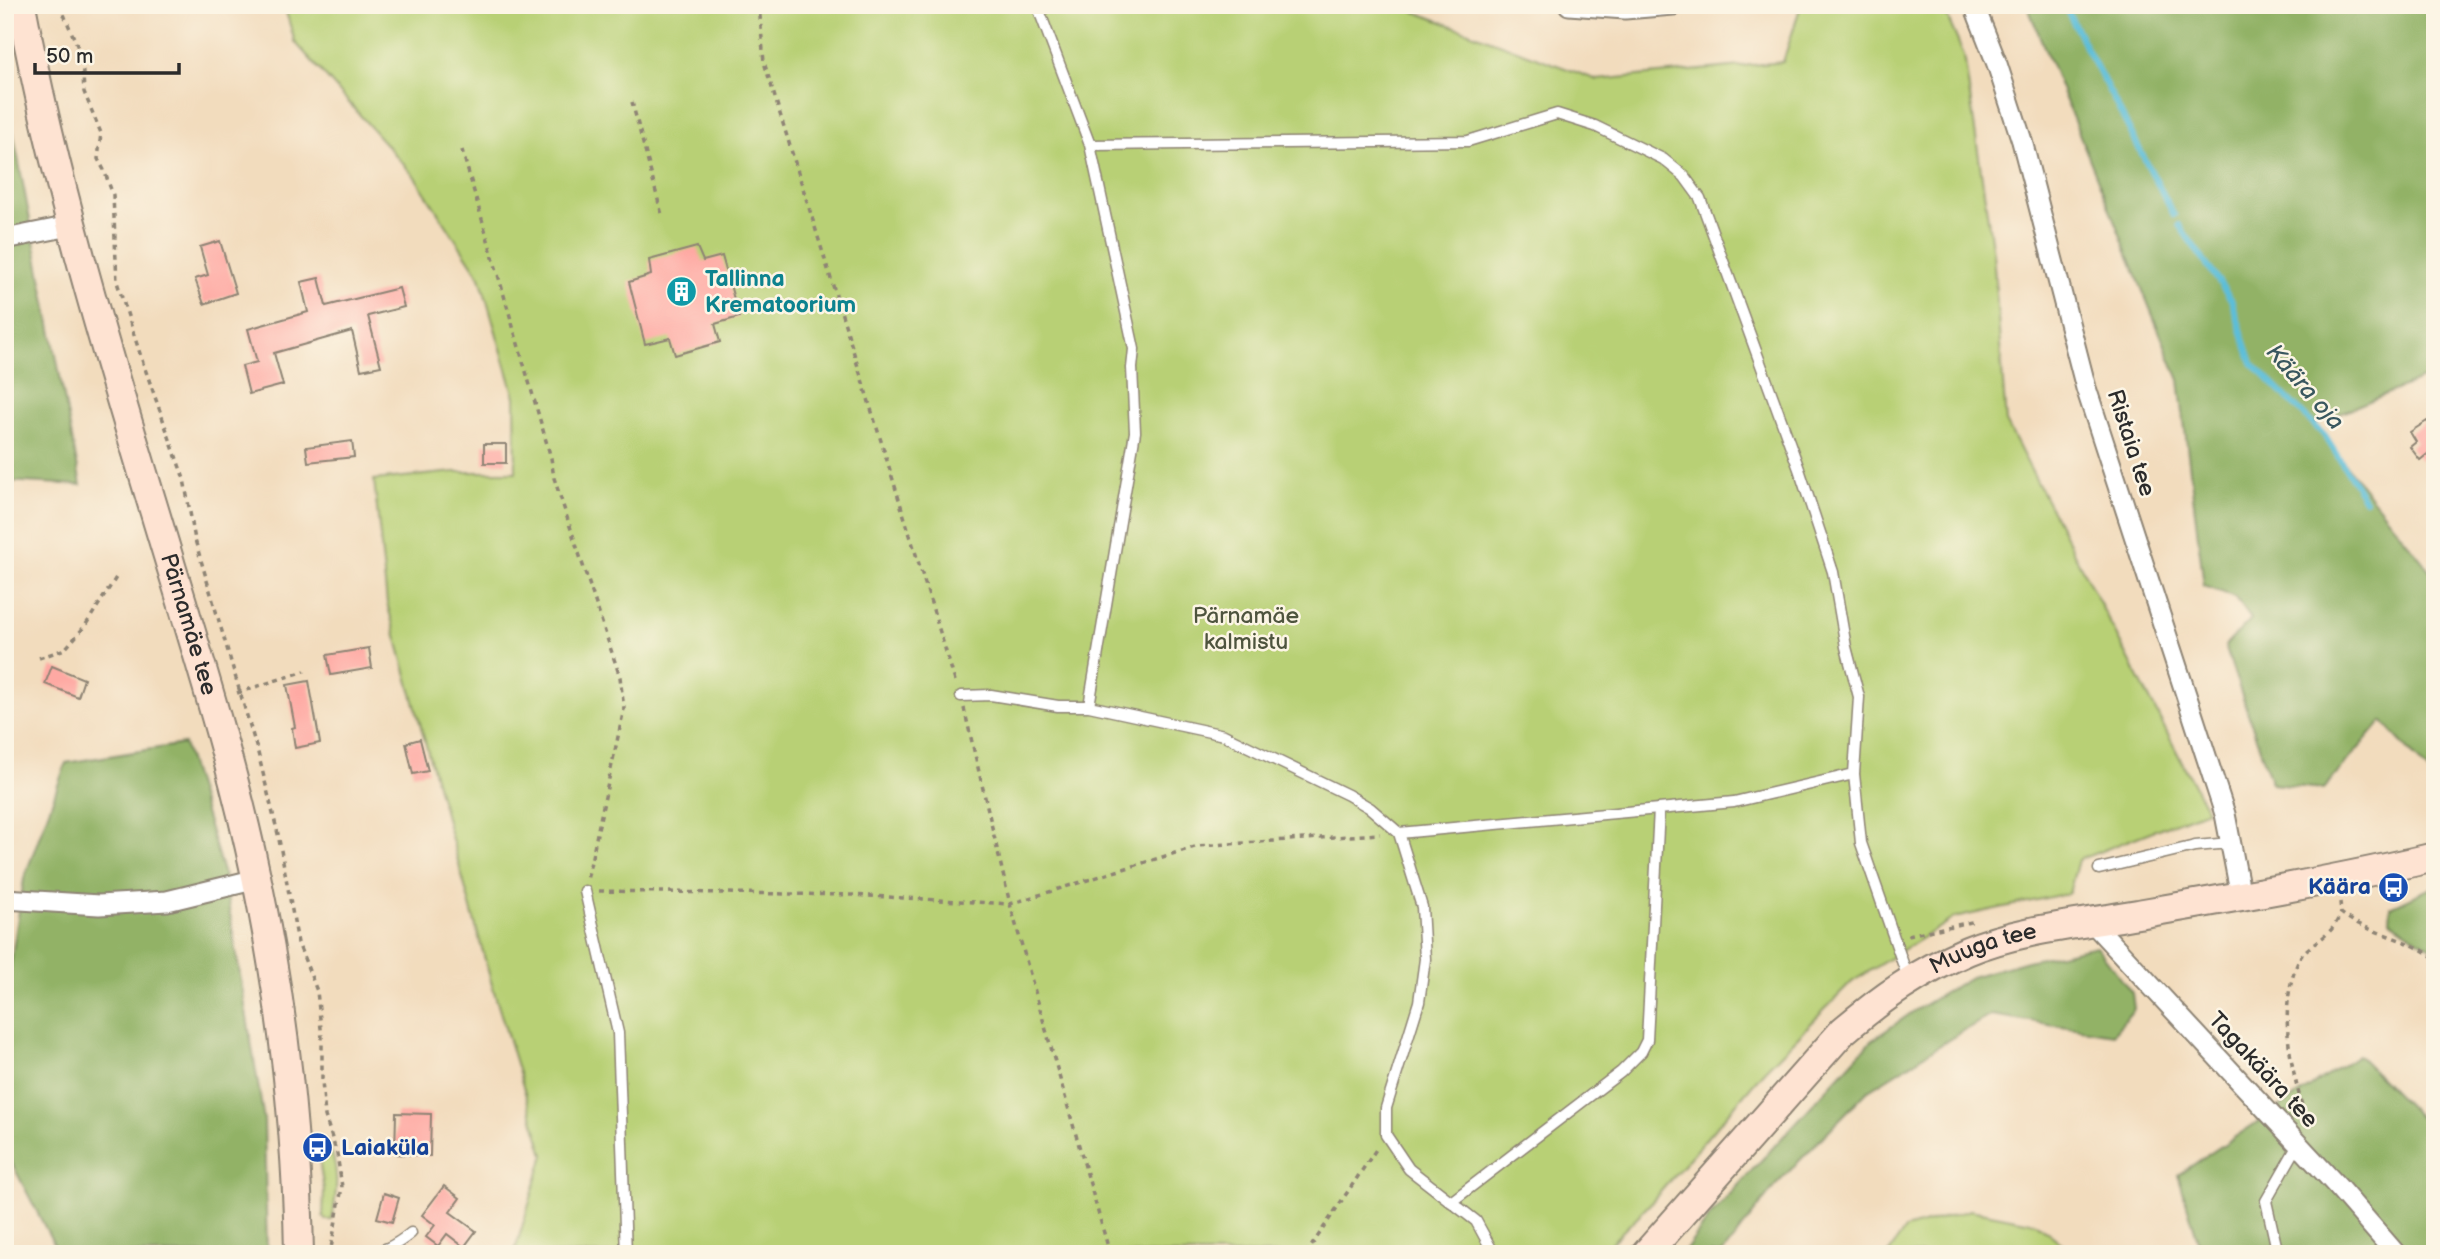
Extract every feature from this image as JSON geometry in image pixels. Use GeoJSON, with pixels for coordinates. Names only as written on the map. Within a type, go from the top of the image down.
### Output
{"type":"FeatureCollection","features":[{"type":"Feature","properties":{"kind":"main road","name":"Pärnamäe tee"},"geometry":{"type":"LineString","coordinates":[[21,5],[70,226],[211,701],[257,879],[276,989],[295,1150],[299,1254]]}},
{"type":"Feature","properties":{"kind":"main road","name":"Muuga tee"},"geometry":{"type":"LineString","coordinates":[[1646,1254],[1843,1031],[1877,1002],[1909,980],[1969,951],[2021,935],[2241,896],[2435,857]]}},
{"type":"Feature","properties":{"kind":"street"},"geometry":{"type":"LineString","coordinates":[[1569,5],[1625,9],[1673,5]]}},
{"type":"Feature","properties":{"kind":"street","name":"Ristaia tee"},"geometry":{"type":"LineString","coordinates":[[1974,5],[2022,141],[2086,388],[2192,706],[2225,814],[2241,896]]}},
{"type":"Feature","properties":{"kind":"street"},"geometry":{"type":"LineString","coordinates":[[5,239],[70,226]]}},
{"type":"Feature","properties":{"kind":"street"},"geometry":{"type":"LineString","coordinates":[[5,899],[99,905],[167,901],[257,879]]}},
{"type":"Feature","properties":{"kind":"street","name":"Tagakäära tee"},"geometry":{"type":"LineString","coordinates":[[2092,922],[2303,1137],[2396,1254]]}},
{"type":"Feature","properties":{"kind":"lane"},"geometry":{"type":"LineString","coordinates":[[1037,5],[1090,145],[1134,349],[1132,368],[1135,432],[1089,706]]}},
{"type":"Feature","properties":{"kind":"lane"},"geometry":{"type":"LineString","coordinates":[[1090,145],[1468,141],[1557,114],[1595,126],[1663,159],[1684,176],[1700,198],[1799,469],[1833,572],[1846,647],[1859,697],[1854,774],[1861,843],[1909,980]]}},
{"type":"Feature","properties":{"kind":"lane"},"geometry":{"type":"LineString","coordinates":[[961,696],[991,695],[1058,706],[1089,706],[1224,735],[1348,795],[1370,808],[1399,833],[1422,907],[1425,959],[1419,1002],[1386,1108],[1386,1135],[1409,1169],[1476,1220],[1494,1254]]}},
{"type":"Feature","properties":{"kind":"lane"},"geometry":{"type":"LineString","coordinates":[[1399,833],[1734,802],[1854,774]]}},
{"type":"Feature","properties":{"kind":"lane"},"geometry":{"type":"LineString","coordinates":[[1451,1202],[1621,1072],[1641,1052],[1647,1040],[1659,809]]}},
{"type":"Feature","properties":{"kind":"lane"},"geometry":{"type":"LineString","coordinates":[[2099,869],[2195,846],[2231,843]]}},
{"type":"Feature","properties":{"kind":"lane"},"geometry":{"type":"LineString","coordinates":[[585,891],[618,1033],[626,1254]]}},
{"type":"Feature","properties":{"kind":"lane"},"geometry":{"type":"LineString","coordinates":[[2278,1254],[2266,1201],[2303,1137]]}},
{"type":"Feature","properties":{"kind":"lane"},"geometry":{"type":"LineString","coordinates":[[360,1254],[376,1253],[394,1246],[411,1233]]}},
{"type":"Feature","properties":{"kind":"path"},"geometry":{"type":"LineString","coordinates":[[759,5],[764,62],[961,696],[1010,904],[1110,1254]]}},
{"type":"Feature","properties":{"kind":"path"},"geometry":{"type":"LineString","coordinates":[[632,102],[662,215]]}},
{"type":"Feature","properties":{"kind":"path"},"geometry":{"type":"LineString","coordinates":[[462,150],[551,458],[554,478],[620,677],[624,709],[585,891],[852,895],[1010,904],[1198,846],[1399,833]]}},
{"type":"Feature","properties":{"kind":"path"},"geometry":{"type":"LineString","coordinates":[[39,658],[65,649],[85,626],[117,576]]}},
{"type":"Feature","properties":{"kind":"path"},"geometry":{"type":"LineString","coordinates":[[211,701],[305,671]]}},
{"type":"Feature","properties":{"kind":"path"},"geometry":{"type":"LineString","coordinates":[[2303,1137],[2291,1067],[2289,992],[2300,958],[2331,930],[2341,912],[2339,900]]}},
{"type":"Feature","properties":{"kind":"path"},"geometry":{"type":"LineString","coordinates":[[2341,912],[2354,923],[2428,953],[2435,959]]}},
{"type":"Feature","properties":{"kind":"path"},"geometry":{"type":"LineString","coordinates":[[1894,938],[1978,921]]}},
{"type":"Feature","properties":{"kind":"path"},"geometry":{"type":"LineString","coordinates":[[1306,1254],[1386,1135]]}},
{"type":"Feature","properties":{"kind":"green space","name":"Pärnamäe kalmistu"},"geometry":{"type":"Polygon","coordinates":[[[284,5],[1397,5],[1597,80],[1783,62],[1801,5],[1942,5],[1964,55],[1993,253],[2006,422],[2207,810],[2078,860],[2069,893],[1954,918],[1852,982],[1764,1071],[1649,1205],[1600,1254],[514,1254],[544,1155],[492,985],[387,603],[374,480],[455,472],[516,472],[515,397],[480,277],[415,177],[295,42],[284,5]]]}},
{"type":"Feature","properties":{"kind":"green space"},"geometry":{"type":"Polygon","coordinates":[[[2027,5],[2435,5],[2435,374],[2313,424],[2435,577],[2435,779],[2382,721],[2324,789],[2272,784],[2225,646],[2251,619],[2235,597],[2204,586],[2179,380],[2027,5]]]}},
{"type":"Feature","properties":{"kind":"green space"},"geometry":{"type":"Polygon","coordinates":[[[5,90],[81,485],[5,481],[5,90]]]}},
{"type":"Feature","properties":{"kind":"green space"},"geometry":{"type":"Polygon","coordinates":[[[184,744],[223,872],[264,1120],[267,1254],[59,1254],[5,1150],[5,1000],[24,879],[66,763],[184,744]]]}},
{"type":"Feature","properties":{"kind":"green space"},"geometry":{"type":"Polygon","coordinates":[[[2435,886],[2435,951],[2390,920],[2391,907],[2435,886]]]}},
{"type":"Feature","properties":{"kind":"green space"},"geometry":{"type":"Polygon","coordinates":[[[2096,946],[2132,993],[2134,1009],[2113,1034],[1991,1015],[1867,1091],[1775,1186],[1722,1254],[1683,1254],[1711,1215],[1871,1041],[1971,977],[2096,946]]]}},
{"type":"Feature","properties":{"kind":"green space"},"geometry":{"type":"Polygon","coordinates":[[[2358,1055],[2435,1133],[2435,1254],[2202,1254],[2178,1175],[2358,1055]]]}},
{"type":"Feature","properties":{"kind":"green space"},"geometry":{"type":"Polygon","coordinates":[[[324,1139],[335,1167],[336,1188],[332,1220],[326,1220],[323,1216],[324,1190],[320,1166],[321,1158],[327,1153],[324,1139]]]}},
{"type":"Feature","properties":{"kind":"green space"},"geometry":{"type":"Polygon","coordinates":[[[1970,1210],[2036,1223],[2075,1254],[1888,1254],[1905,1229],[1970,1210]]]}},
{"type":"Feature","properties":{"kind":"building"},"geometry":{"type":"Polygon","coordinates":[[[220,241],[236,293],[204,304],[195,279],[208,275],[200,247],[220,241]]]}},
{"type":"Feature","properties":{"kind":"building","name":"Tallinna Krematoorium"},"geometry":{"type":"Polygon","coordinates":[[[697,247],[703,261],[722,256],[739,317],[715,324],[720,342],[675,355],[670,338],[645,344],[629,282],[651,275],[649,260],[697,247]]]}},
{"type":"Feature","properties":{"kind":"building"},"geometry":{"type":"Polygon","coordinates":[[[319,278],[326,306],[399,288],[404,307],[368,316],[381,366],[361,370],[352,331],[274,353],[283,385],[249,394],[242,366],[257,362],[248,329],[308,312],[301,282],[319,278]]]}},
{"type":"Feature","properties":{"kind":"building"},"geometry":{"type":"Polygon","coordinates":[[[2427,421],[2435,432],[2435,448],[2420,460],[2410,447],[2416,442],[2410,432],[2427,421]]]}},
{"type":"Feature","properties":{"kind":"building"},"geometry":{"type":"Polygon","coordinates":[[[352,441],[354,457],[308,462],[306,447],[352,441]]]}},
{"type":"Feature","properties":{"kind":"building"},"geometry":{"type":"Polygon","coordinates":[[[484,444],[506,444],[506,463],[484,463],[484,444]]]}},
{"type":"Feature","properties":{"kind":"building"},"geometry":{"type":"Polygon","coordinates":[[[369,648],[372,668],[331,675],[327,655],[369,648]]]}},
{"type":"Feature","properties":{"kind":"building"},"geometry":{"type":"Polygon","coordinates":[[[52,666],[84,679],[78,697],[45,684],[52,666]]]}},
{"type":"Feature","properties":{"kind":"building"},"geometry":{"type":"Polygon","coordinates":[[[309,681],[320,743],[295,748],[292,728],[295,727],[287,685],[309,681]]]}},
{"type":"Feature","properties":{"kind":"building"},"geometry":{"type":"Polygon","coordinates":[[[420,739],[428,771],[413,774],[406,743],[420,739]]]}},
{"type":"Feature","properties":{"kind":"building"},"geometry":{"type":"Polygon","coordinates":[[[396,1113],[431,1114],[430,1156],[395,1154],[396,1113]]]}},
{"type":"Feature","properties":{"kind":"building"},"geometry":{"type":"Polygon","coordinates":[[[444,1186],[460,1198],[450,1212],[476,1231],[464,1247],[447,1234],[438,1246],[426,1237],[435,1225],[422,1215],[444,1186]]]}},
{"type":"Feature","properties":{"kind":"building"},"geometry":{"type":"Polygon","coordinates":[[[384,1193],[399,1198],[392,1222],[377,1218],[384,1193]]]}},
{"type":"Feature","properties":{"kind":"waterway","name":"Käära oja"},"geometry":{"type":"LineString","coordinates":[[2064,5],[2174,215]]}},
{"type":"Feature","properties":{"kind":"waterway","name":"Käära oja"},"geometry":{"type":"LineString","coordinates":[[2179,225],[2231,299],[2252,363],[2325,436],[2365,500]]}},
{"type":"Feature","properties":{"kind":"place","name":"Tallinna Krematoorium"},"geometry":{"type":"Point","coordinates":[682,292]}},
{"type":"Feature","properties":{"kind":"place","name":"Käära"},"geometry":{"type":"Point","coordinates":[2394,887]}},
{"type":"Feature","properties":{"kind":"place","name":"Laiaküla"},"geometry":{"type":"Point","coordinates":[318,1148]}}]}
